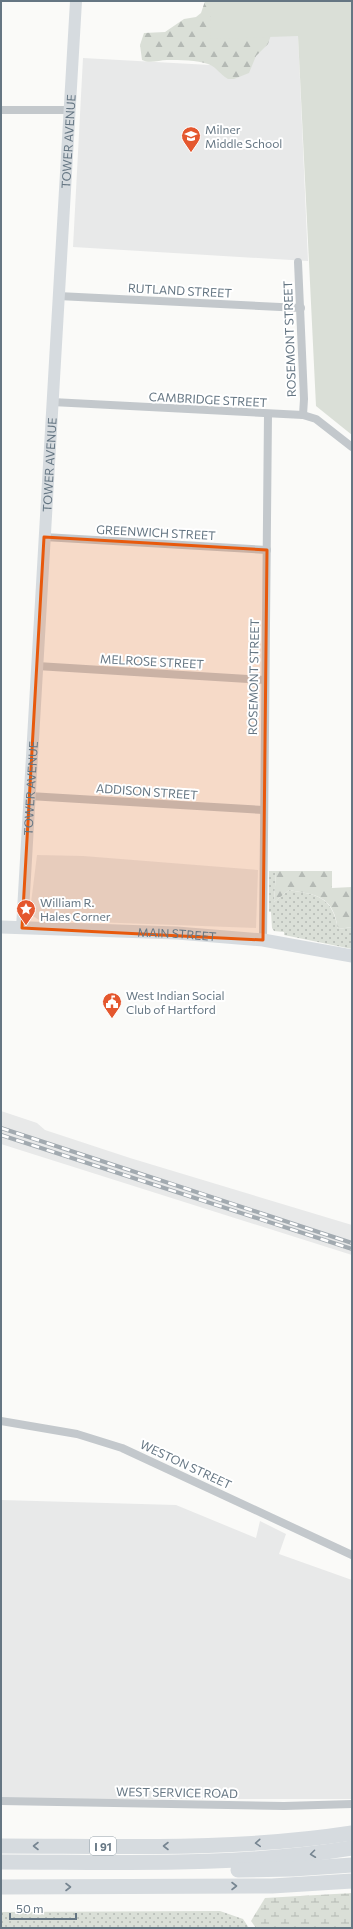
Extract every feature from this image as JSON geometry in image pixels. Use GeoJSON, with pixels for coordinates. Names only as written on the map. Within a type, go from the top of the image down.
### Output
{"type":"FeatureCollection","features":[{"type":"Feature","properties":{"kind":"highway","name":"I 91"},"geometry":{"type":"LineString","coordinates":[[1,1846],[230,1845],[296,1840],[352,1832]]}},
{"type":"Feature","properties":{"kind":"highway"},"geometry":{"type":"LineString","coordinates":[[1,1862],[232,1861],[296,1856],[352,1848]]}},
{"type":"Feature","properties":{"kind":"highway"},"geometry":{"type":"LineString","coordinates":[[1,1870],[265,1870],[352,1865]]}},
{"type":"Feature","properties":{"kind":"highway"},"geometry":{"type":"LineString","coordinates":[[1,1887],[272,1886],[352,1881]]}},
{"type":"Feature","properties":{"kind":"main road","name":"TOWER AVENUE"},"geometry":{"type":"LineString","coordinates":[[22,928],[76,1]]}},
{"type":"Feature","properties":{"kind":"main road","name":"MAIN STREET"},"geometry":{"type":"LineString","coordinates":[[1,927],[177,933],[263,940],[352,956]]}},
{"type":"Feature","properties":{"kind":"street"},"geometry":{"type":"LineString","coordinates":[[1,110],[70,110]]}},
{"type":"Feature","properties":{"kind":"street","name":"ROSEMONT STREET"},"geometry":{"type":"LineString","coordinates":[[298,262],[304,399],[303,415]]}},
{"type":"Feature","properties":{"kind":"street","name":"RUTLAND STREET"},"geometry":{"type":"LineString","coordinates":[[58,296],[301,308]]}},
{"type":"Feature","properties":{"kind":"street","name":"CAMBRIDGE STREET"},"geometry":{"type":"LineString","coordinates":[[52,402],[303,415],[316,419],[352,447]]}},
{"type":"Feature","properties":{"kind":"street","name":"ROSEMONT STREET"},"geometry":{"type":"LineString","coordinates":[[263,940],[268,414]]}},
{"type":"Feature","properties":{"kind":"street","name":"GREENWICH STREET"},"geometry":{"type":"LineString","coordinates":[[44,537],[267,550]]}},
{"type":"Feature","properties":{"kind":"street","name":"MELROSE STREET"},"geometry":{"type":"LineString","coordinates":[[37,666],[265,680]]}},
{"type":"Feature","properties":{"kind":"street","name":"ADDISON STREET"},"geometry":{"type":"LineString","coordinates":[[29,796],[264,810]]}},
{"type":"Feature","properties":{"kind":"street","name":"WESTON STREET"},"geometry":{"type":"LineString","coordinates":[[1,1421],[77,1434],[122,1448],[352,1555]]}},
{"type":"Feature","properties":{"kind":"street","name":"WEST SERVICE ROAD"},"geometry":{"type":"LineString","coordinates":[[1,1801],[284,1806],[352,1804]]}},
{"type":"Feature","properties":{"kind":"highlighted area"},"geometry":{"type":"Polygon","coordinates":[[[44,537],[267,550],[263,940],[22,928],[44,537]]]}},
{"type":"Feature","properties":{"kind":"shaded area","name":"Milner Middle School"},"geometry":{"type":"Polygon","coordinates":[[[298,35],[308,261],[73,247],[83,58],[210,65],[210,39],[298,35]]]}},
{"type":"Feature","properties":{"kind":"shaded area"},"geometry":{"type":"Polygon","coordinates":[[[37,855],[83,856],[258,870],[256,928],[39,920],[33,916],[30,911],[37,855]]]}},
{"type":"Feature","properties":{"kind":"shaded area"},"geometry":{"type":"Polygon","coordinates":[[[1,1111],[37,1123],[45,1130],[130,1158],[352,1225],[352,1255],[1,1144],[1,1111]]]}},
{"type":"Feature","properties":{"kind":"shaded area"},"geometry":{"type":"Polygon","coordinates":[[[1,1500],[176,1505],[256,1538],[260,1521],[286,1534],[279,1554],[352,1580],[352,1799],[1,1798],[1,1500]]]}},
{"type":"Feature","properties":{"kind":"green space"},"geometry":{"type":"Polygon","coordinates":[[[205,1],[352,1],[271,35],[268,44],[256,56],[249,73],[234,79],[228,79],[214,67],[204,63],[183,60],[151,62],[142,60],[140,45],[144,33],[165,32],[184,19],[196,17],[201,13],[205,1]]]}},
{"type":"Feature","properties":{"kind":"green space"},"geometry":{"type":"Polygon","coordinates":[[[211,1],[352,1],[352,435],[316,406],[298,36],[210,39],[211,1]]]}},
{"type":"Feature","properties":{"kind":"green space"},"geometry":{"type":"Polygon","coordinates":[[[269,871],[276,871],[274,902],[289,890],[316,896],[322,899],[328,903],[332,910],[338,929],[352,927],[352,949],[284,935],[284,932],[274,931],[272,928],[271,912],[269,912],[269,871]]]}},
{"type":"Feature","properties":{"kind":"green space"},"geometry":{"type":"Polygon","coordinates":[[[276,871],[332,871],[332,888],[352,887],[352,927],[338,929],[336,918],[328,903],[316,896],[289,890],[274,902],[276,871]]]}},
{"type":"Feature","properties":{"kind":"green space"},"geometry":{"type":"Polygon","coordinates":[[[352,1893],[352,1928],[256,1928],[251,1921],[265,1898],[352,1893]]]}},
{"type":"Feature","properties":{"kind":"green space"},"geometry":{"type":"Polygon","coordinates":[[[220,1911],[243,1919],[249,1928],[1,1928],[1,1912],[220,1911]]]}},
{"type":"Feature","properties":{"kind":"railway"},"geometry":{"type":"LineString","coordinates":[[1,1128],[352,1243]]}},
{"type":"Feature","properties":{"kind":"railway"},"geometry":{"type":"LineString","coordinates":[[1,1135],[352,1249]]}},
{"type":"Feature","properties":{"kind":"place","name":"Milner Middle School"},"geometry":{"type":"Point","coordinates":[191,153]}},
{"type":"Feature","properties":{"kind":"place","name":"William R. Hales Corner"},"geometry":{"type":"Point","coordinates":[26,926]}},
{"type":"Feature","properties":{"kind":"place","name":"West Indian Social Club of Hartford"},"geometry":{"type":"Point","coordinates":[112,1019]}}]}
